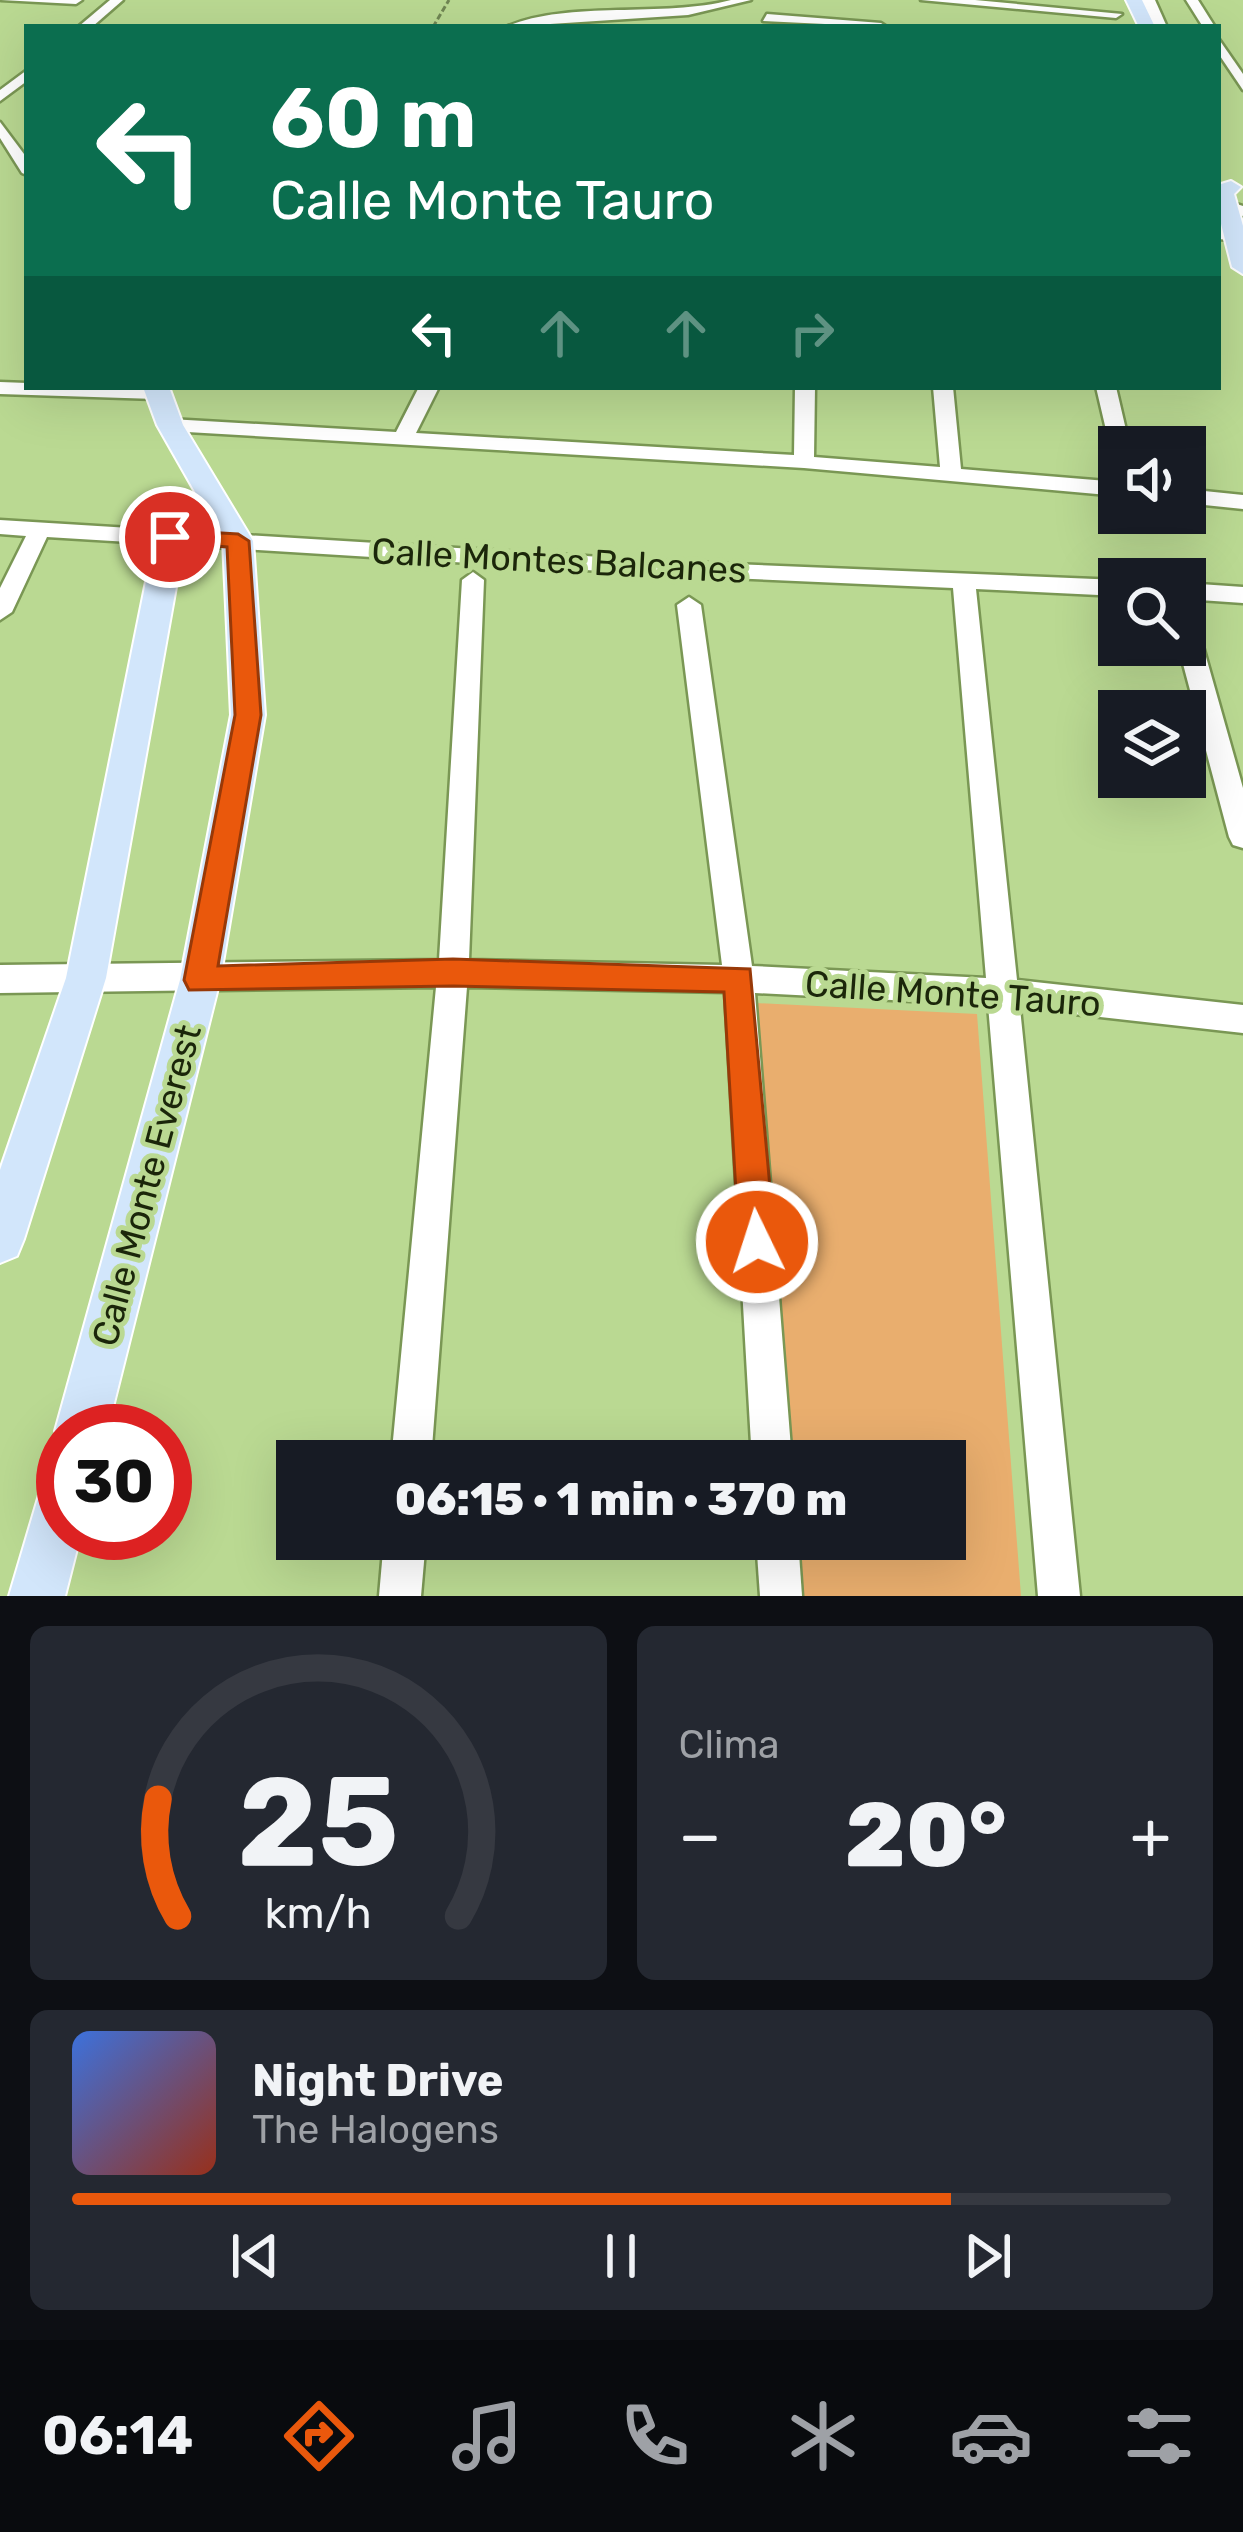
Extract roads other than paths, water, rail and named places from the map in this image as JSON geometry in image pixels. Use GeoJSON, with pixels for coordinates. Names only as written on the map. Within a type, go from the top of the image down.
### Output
{"type":"FeatureCollection","features":[{"type":"Feature","properties":{"kind":"main road"},"geometry":{"type":"LineString","coordinates":[[1231,196],[1231,235],[1243,267]]}},
{"type":"Feature","properties":{"kind":"main road","name":"Calle Monte Everest"},"geometry":{"type":"LineString","coordinates":[[87,1404],[200,980],[248,715],[238,541],[170,425],[156,390]]}},
{"type":"Feature","properties":{"kind":"main road"},"geometry":{"type":"LineString","coordinates":[[0,1239],[86,977],[170,537]]}},
{"type":"Feature","properties":{"kind":"main road"},"geometry":{"type":"LineString","coordinates":[[37,1596],[46,1560]]}},
{"type":"Feature","properties":{"kind":"street"},"geometry":{"type":"LineString","coordinates":[[7,0],[76,0]]}},
{"type":"Feature","properties":{"kind":"street"},"geometry":{"type":"LineString","coordinates":[[88,24],[117,0]]}},
{"type":"Feature","properties":{"kind":"street"},"geometry":{"type":"LineString","coordinates":[[669,0],[692,0]]}},
{"type":"Feature","properties":{"kind":"street"},"geometry":{"type":"LineString","coordinates":[[529,24],[574,16],[694,11],[745,0]]}},
{"type":"Feature","properties":{"kind":"street"},"geometry":{"type":"LineString","coordinates":[[592,24],[708,17],[767,0]]}},
{"type":"Feature","properties":{"kind":"street"},"geometry":{"type":"LineString","coordinates":[[801,21],[810,0]]}},
{"type":"Feature","properties":{"kind":"street"},"geometry":{"type":"LineString","coordinates":[[927,0],[1116,14]]}},
{"type":"Feature","properties":{"kind":"street"},"geometry":{"type":"LineString","coordinates":[[1087,12],[1091,24]]}},
{"type":"Feature","properties":{"kind":"street"},"geometry":{"type":"LineString","coordinates":[[767,18],[841,24]]}},
{"type":"Feature","properties":{"kind":"street"},"geometry":{"type":"LineString","coordinates":[[1221,46],[1239,72]]}},
{"type":"Feature","properties":{"kind":"street"},"geometry":{"type":"LineString","coordinates":[[0,97],[24,77]]}},
{"type":"Feature","properties":{"kind":"street"},"geometry":{"type":"LineString","coordinates":[[2,128],[24,165]]}},
{"type":"Feature","properties":{"kind":"street"},"geometry":{"type":"LineString","coordinates":[[405,435],[428,390]]}},
{"type":"Feature","properties":{"kind":"street"},"geometry":{"type":"LineString","coordinates":[[804,461],[806,390]]}},
{"type":"Feature","properties":{"kind":"street"},"geometry":{"type":"LineString","coordinates":[[943,390],[950,474]]}},
{"type":"Feature","properties":{"kind":"street"},"geometry":{"type":"LineString","coordinates":[[1107,390],[1115,426]]}},
{"type":"Feature","properties":{"kind":"street"},"geometry":{"type":"LineString","coordinates":[[170,425],[804,461],[1098,487]]}},
{"type":"Feature","properties":{"kind":"street"},"geometry":{"type":"LineString","coordinates":[[1206,498],[1243,502]]}},
{"type":"Feature","properties":{"kind":"street","name":"Calle Montes Balcanes"},"geometry":{"type":"LineString","coordinates":[[0,527],[1098,587]]}},
{"type":"Feature","properties":{"kind":"street"},"geometry":{"type":"LineString","coordinates":[[0,612],[40,530]]}},
{"type":"Feature","properties":{"kind":"street"},"geometry":{"type":"LineString","coordinates":[[414,1440],[453,973],[473,580]]}},
{"type":"Feature","properties":{"kind":"street"},"geometry":{"type":"LineString","coordinates":[[964,580],[1059,1596]]}},
{"type":"Feature","properties":{"kind":"street"},"geometry":{"type":"LineString","coordinates":[[1206,593],[1243,595]]}},
{"type":"Feature","properties":{"kind":"street"},"geometry":{"type":"LineString","coordinates":[[688,605],[739,979],[771,1440]]}},
{"type":"Feature","properties":{"kind":"street"},"geometry":{"type":"LineString","coordinates":[[1196,666],[1243,837]]}},
{"type":"Feature","properties":{"kind":"street","name":"Calle Monte Tauro"},"geometry":{"type":"LineString","coordinates":[[0,980],[453,973],[739,979],[1000,992],[1243,1018]]}},
{"type":"Feature","properties":{"kind":"street"},"geometry":{"type":"LineString","coordinates":[[400,1596],[403,1560]]}},
{"type":"Feature","properties":{"kind":"street"},"geometry":{"type":"LineString","coordinates":[[778,1560],[781,1596]]}}]}
